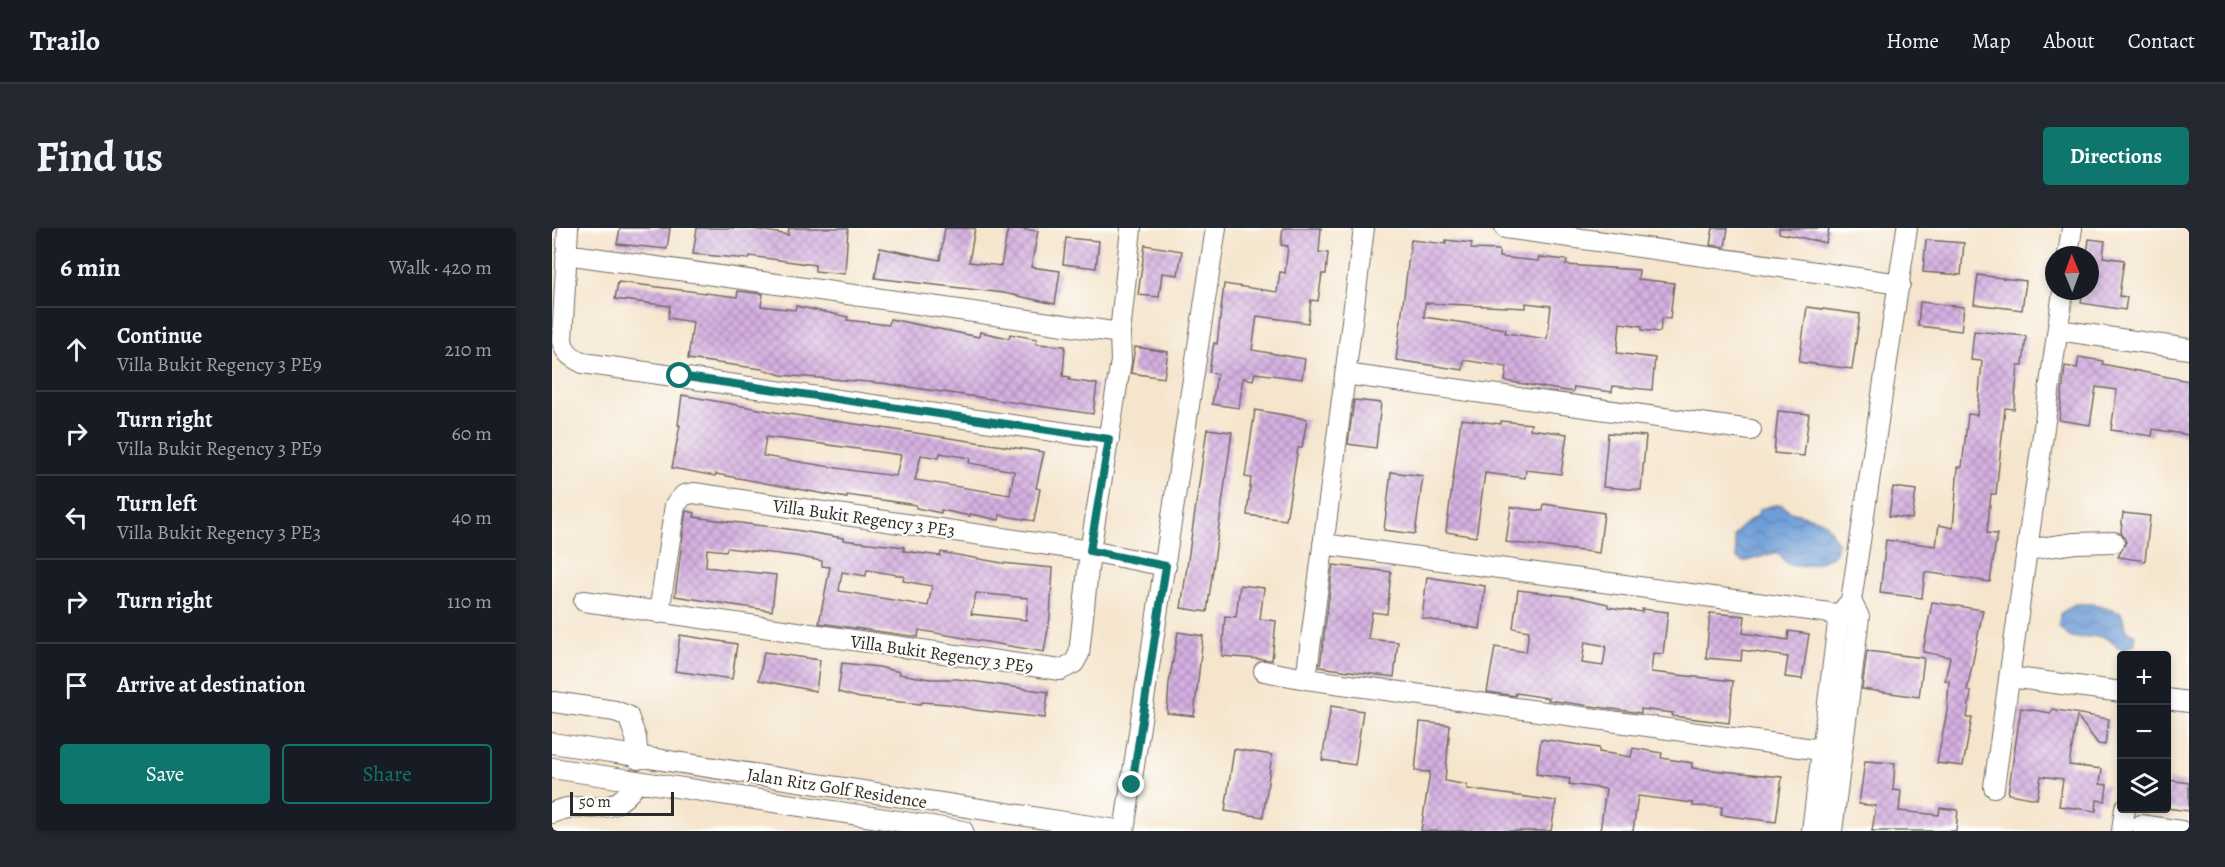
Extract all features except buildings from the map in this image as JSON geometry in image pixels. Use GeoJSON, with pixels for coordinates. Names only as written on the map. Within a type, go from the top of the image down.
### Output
{"type":"FeatureCollection","features":[{"type":"Feature","properties":{"kind":"street"},"geometry":{"type":"LineString","coordinates":[[568,228],[562,341],[564,350],[571,357],[583,363],[1109,439]]}},
{"type":"Feature","properties":{"kind":"street","name":"Villa Bukit Regency 3 PE9"},"geometry":{"type":"LineString","coordinates":[[584,601],[659,614],[1060,670],[1074,663],[1079,654],[1090,551],[1121,361],[1120,333],[1130,228]]}},
{"type":"Feature","properties":{"kind":"street"},"geometry":{"type":"LineString","coordinates":[[1123,831],[1166,566],[1216,228]]}},
{"type":"Feature","properties":{"kind":"street"},"geometry":{"type":"LineString","coordinates":[[1306,680],[1364,228]]}},
{"type":"Feature","properties":{"kind":"street"},"geometry":{"type":"LineString","coordinates":[[1505,228],[1900,284]]}},
{"type":"Feature","properties":{"kind":"street"},"geometry":{"type":"LineString","coordinates":[[1812,831],[1821,750],[1850,611],[1907,228]]}},
{"type":"Feature","properties":{"kind":"street"},"geometry":{"type":"LineString","coordinates":[[2069,246],[2072,228]]}},
{"type":"Feature","properties":{"kind":"street"},"geometry":{"type":"LineString","coordinates":[[566,254],[1120,333]]}},
{"type":"Feature","properties":{"kind":"street"},"geometry":{"type":"LineString","coordinates":[[1994,787],[2062,300]]}},
{"type":"Feature","properties":{"kind":"street"},"geometry":{"type":"LineString","coordinates":[[2058,330],[2189,349]]}},
{"type":"Feature","properties":{"kind":"street"},"geometry":{"type":"LineString","coordinates":[[1345,374],[1751,430]]}},
{"type":"Feature","properties":{"kind":"street","name":"Villa Bukit Regency 3 PE3"},"geometry":{"type":"LineString","coordinates":[[659,614],[675,505],[684,495],[694,492],[1090,551],[1166,566]]}},
{"type":"Feature","properties":{"kind":"street"},"geometry":{"type":"LineString","coordinates":[[2027,550],[2075,543],[2114,542]]}},
{"type":"Feature","properties":{"kind":"street"},"geometry":{"type":"LineString","coordinates":[[1323,544],[1850,611]]}},
{"type":"Feature","properties":{"kind":"street"},"geometry":{"type":"LineString","coordinates":[[1832,831],[1850,611]]}},
{"type":"Feature","properties":{"kind":"street"},"geometry":{"type":"LineString","coordinates":[[1264,671],[1306,680],[1821,750]]}},
{"type":"Feature","properties":{"kind":"street"},"geometry":{"type":"LineString","coordinates":[[2009,677],[2117,692]]}},
{"type":"Feature","properties":{"kind":"street"},"geometry":{"type":"LineString","coordinates":[[2171,700],[2189,702]]}},
{"type":"Feature","properties":{"kind":"street"},"geometry":{"type":"LineString","coordinates":[[554,702],[615,711],[628,716],[636,738],[638,759]]}},
{"type":"Feature","properties":{"kind":"street","name":"Jalan Ritz Golf Residence"},"geometry":{"type":"LineString","coordinates":[[552,743],[638,759],[1123,831]]}},
{"type":"Feature","properties":{"kind":"street","name":"Jalan Ritz Golf Residence"},"geometry":{"type":"LineString","coordinates":[[552,768],[637,783],[963,831]]}},
{"type":"Feature","properties":{"kind":"street"},"geometry":{"type":"LineString","coordinates":[[552,813],[567,809],[608,807],[620,803],[637,783]]}},
{"type":"Feature","properties":{"kind":"street"},"geometry":{"type":"LineString","coordinates":[[2137,824],[2181,831]]}},
{"type":"Feature","properties":{"kind":"water"},"geometry":{"type":"Polygon","coordinates":[[[1782,505],[1791,512],[1820,520],[1826,524],[1838,543],[1836,552],[1822,561],[1802,566],[1789,564],[1777,552],[1744,562],[1737,558],[1734,536],[1742,526],[1758,515],[1759,509],[1782,505]]]}},
{"type":"Feature","properties":{"kind":"water"},"geometry":{"type":"Polygon","coordinates":[[[2075,604],[2092,604],[2121,613],[2127,631],[2135,635],[2135,643],[2123,651],[2103,637],[2075,638],[2059,626],[2060,614],[2075,604]]]}},
{"type":"Feature","properties":{"kind":"route"},"geometry":{"type":"LineString","coordinates":[[680,376],[1109,439],[1090,551],[1166,566],[1132,785]]}}]}
